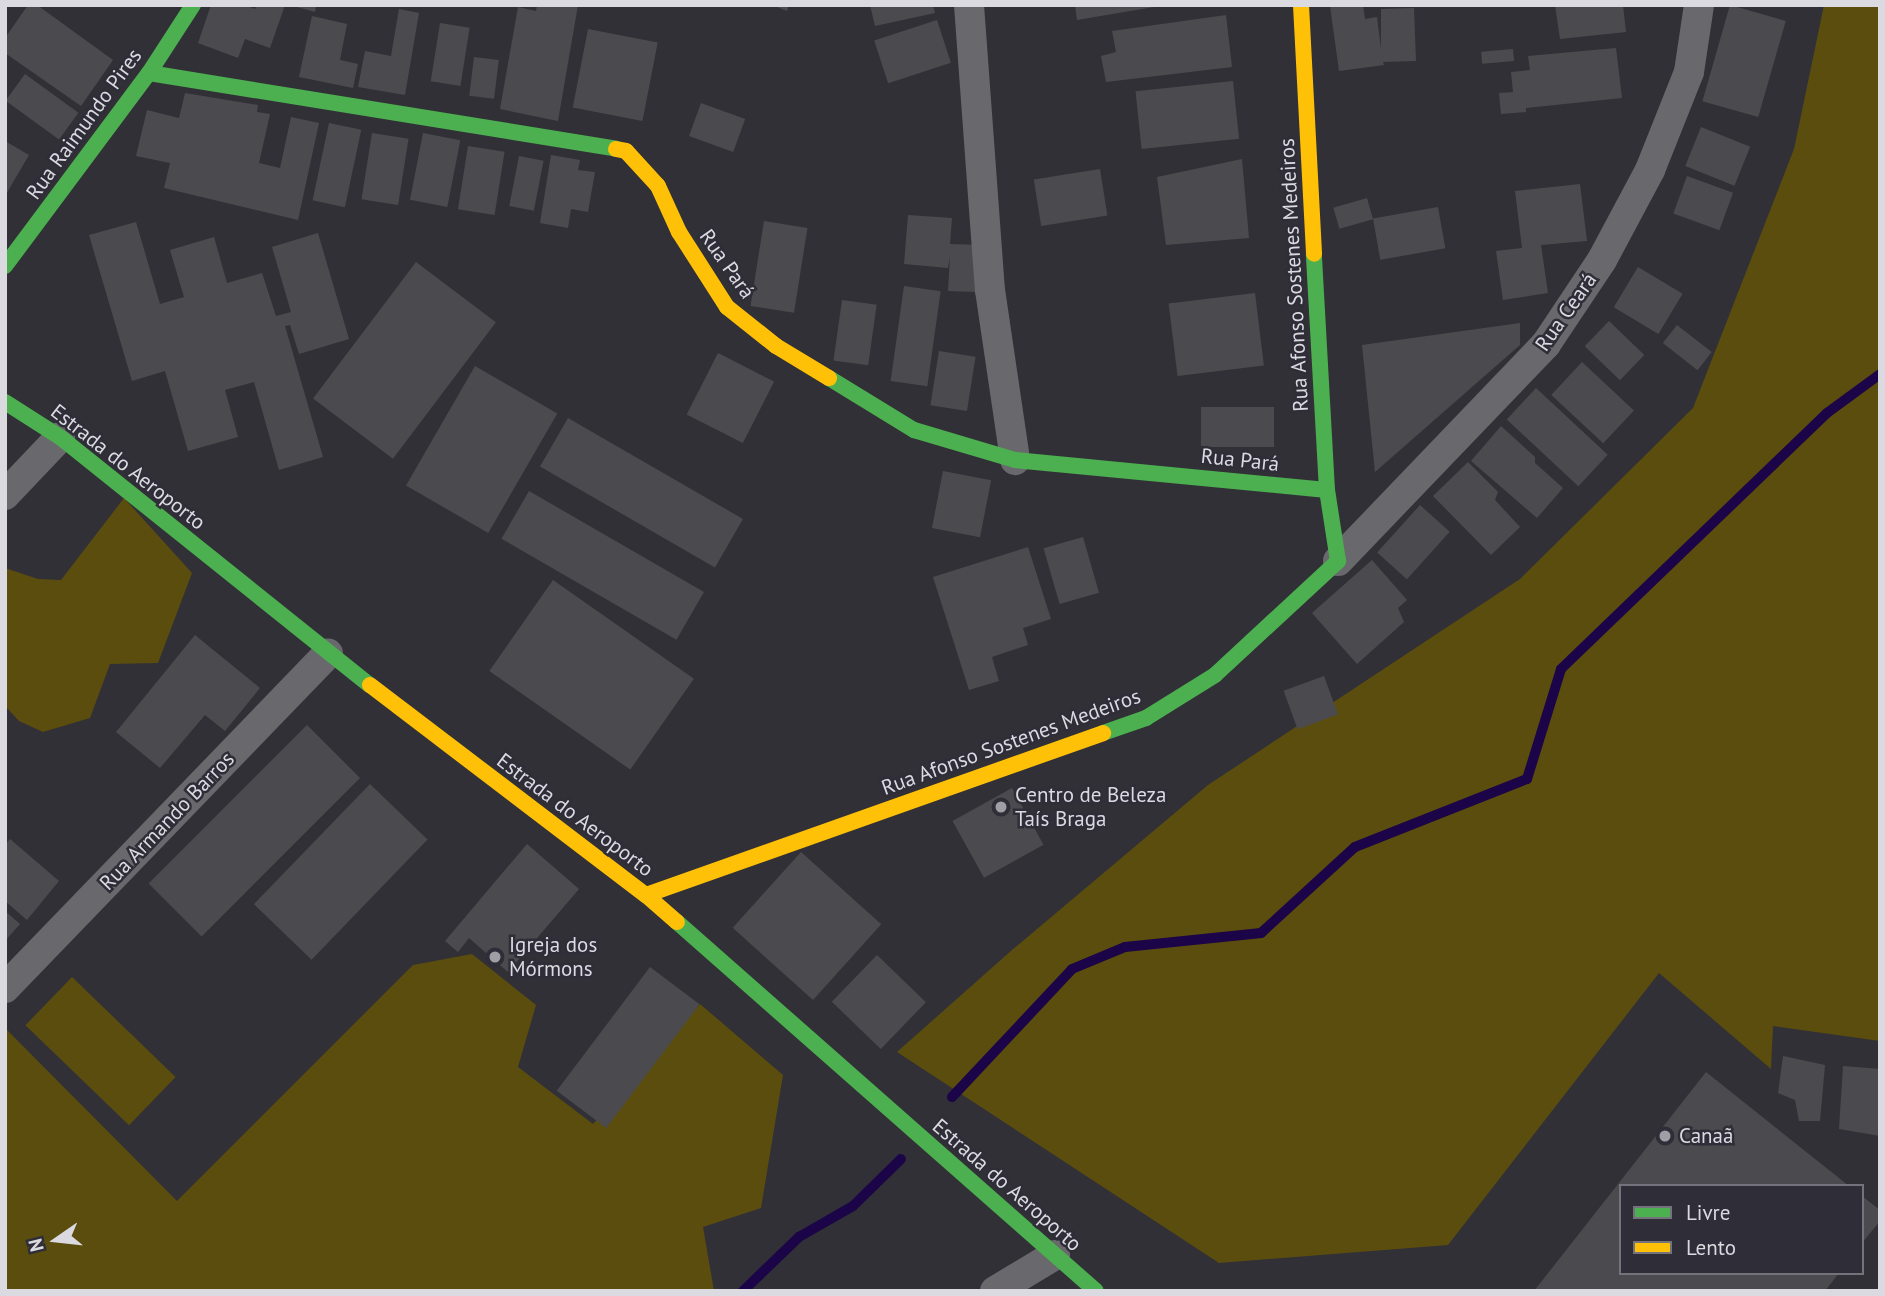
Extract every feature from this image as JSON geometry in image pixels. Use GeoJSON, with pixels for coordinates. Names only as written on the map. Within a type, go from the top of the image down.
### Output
{"type":"FeatureCollection","features":[{"type":"Feature","properties":{"kind":"street","name":"Rua Raimundo Pires"},"geometry":{"type":"LineString","coordinates":[[5,266],[149,73],[193,5]]}},
{"type":"Feature","properties":{"kind":"street"},"geometry":{"type":"LineString","coordinates":[[969,5],[990,290],[1015,460]]}},
{"type":"Feature","properties":{"kind":"street","name":"Rua Afonso Sostenes Medeiros"},"geometry":{"type":"LineString","coordinates":[[646,895],[1146,718],[1215,675],[1338,561],[1327,490],[1301,5]]}},
{"type":"Feature","properties":{"kind":"street","name":"Rua Ceará"},"geometry":{"type":"LineString","coordinates":[[1338,561],[1546,344],[1602,260],[1650,170],[1689,72],[1699,5]]}},
{"type":"Feature","properties":{"kind":"street","name":"Rua Pará"},"geometry":{"type":"LineString","coordinates":[[149,73],[626,151],[658,186],[679,232],[727,307],[776,346],[914,430],[1015,460],[1327,490]]}},
{"type":"Feature","properties":{"kind":"street","name":"Estrada do Aeroporto"},"geometry":{"type":"LineString","coordinates":[[5,402],[60,437],[328,653],[646,895],[1096,1291]]}},
{"type":"Feature","properties":{"kind":"street"},"geometry":{"type":"LineString","coordinates":[[5,495],[60,437]]}},
{"type":"Feature","properties":{"kind":"street","name":"Rua Armando Barros"},"geometry":{"type":"LineString","coordinates":[[5,988],[328,653]]}},
{"type":"Feature","properties":{"kind":"street"},"geometry":{"type":"LineString","coordinates":[[995,1291],[1055,1255]]}},
{"type":"Feature","properties":{"kind":"shaded area"},"geometry":{"type":"Polygon","coordinates":[[[1824,5],[1880,5],[1880,1041],[1773,1026],[1771,1069],[1659,973],[1448,1245],[1219,1263],[897,1052],[1012,950],[1208,785],[1520,579],[1693,408],[1794,149],[1824,5]]]}},
{"type":"Feature","properties":{"kind":"shaded area"},"geometry":{"type":"Polygon","coordinates":[[[124,498],[192,573],[158,663],[110,664],[90,718],[43,732],[19,721],[5,706],[5,568],[38,579],[61,580],[124,498]]]}},
{"type":"Feature","properties":{"kind":"shaded area"},"geometry":{"type":"Polygon","coordinates":[[[472,954],[536,1005],[518,1067],[593,1124],[700,1004],[783,1075],[761,1208],[703,1227],[714,1291],[5,1291],[7,1030],[177,1201],[413,965],[472,954]]]}},
{"type":"Feature","properties":{"kind":"shaded area"},"geometry":{"type":"Polygon","coordinates":[[[72,977],[176,1077],[129,1125],[25,1025],[72,977]]]}},
{"type":"Feature","properties":{"kind":"building"},"geometry":{"type":"Polygon","coordinates":[[[28,5],[37,5],[113,60],[81,106],[5,53],[5,38],[28,5]]]}},
{"type":"Feature","properties":{"kind":"building"},"geometry":{"type":"Polygon","coordinates":[[[211,5],[245,5],[255,9],[257,5],[285,5],[270,48],[245,39],[238,58],[198,43],[211,5]]]}},
{"type":"Feature","properties":{"kind":"building"},"geometry":{"type":"Polygon","coordinates":[[[290,5],[316,5],[315,12],[290,5]]]}},
{"type":"Feature","properties":{"kind":"building"},"geometry":{"type":"Polygon","coordinates":[[[537,5],[578,5],[558,121],[500,109],[518,7],[536,11],[537,5]]]}},
{"type":"Feature","properties":{"kind":"building"},"geometry":{"type":"Polygon","coordinates":[[[772,5],[789,5],[787,11],[772,5]]]}},
{"type":"Feature","properties":{"kind":"building"},"geometry":{"type":"Polygon","coordinates":[[[870,5],[933,5],[935,13],[875,26],[870,5]]]}},
{"type":"Feature","properties":{"kind":"building"},"geometry":{"type":"Polygon","coordinates":[[[1075,5],[1154,5],[1154,7],[1077,20],[1075,5]]]}},
{"type":"Feature","properties":{"kind":"building"},"geometry":{"type":"Polygon","coordinates":[[[1363,5],[1365,19],[1377,17],[1381,49],[1381,9],[1414,8],[1416,61],[1383,62],[1384,65],[1339,71],[1330,6],[1363,5]]]}},
{"type":"Feature","properties":{"kind":"building"},"geometry":{"type":"Polygon","coordinates":[[[1555,5],[1623,5],[1626,32],[1560,39],[1555,5]]]}},
{"type":"Feature","properties":{"kind":"building"},"geometry":{"type":"Polygon","coordinates":[[[1730,5],[1786,21],[1758,117],[1702,101],[1730,5]]]}},
{"type":"Feature","properties":{"kind":"building"},"geometry":{"type":"Polygon","coordinates":[[[399,9],[419,13],[405,95],[358,87],[365,51],[391,56],[399,9]]]}},
{"type":"Feature","properties":{"kind":"building"},"geometry":{"type":"Polygon","coordinates":[[[1226,15],[1232,67],[1106,82],[1101,56],[1116,52],[1112,31],[1226,15]]]}},
{"type":"Feature","properties":{"kind":"building"},"geometry":{"type":"Polygon","coordinates":[[[312,16],[347,24],[340,60],[358,64],[353,88],[299,77],[312,16]]]}},
{"type":"Feature","properties":{"kind":"building"},"geometry":{"type":"Polygon","coordinates":[[[937,20],[951,63],[888,83],[874,40],[937,20]]]}},
{"type":"Feature","properties":{"kind":"building"},"geometry":{"type":"Polygon","coordinates":[[[440,23],[470,28],[460,86],[431,81],[440,23]]]}},
{"type":"Feature","properties":{"kind":"building"},"geometry":{"type":"Polygon","coordinates":[[[588,29],[658,43],[642,121],[573,108],[588,29]]]}},
{"type":"Feature","properties":{"kind":"building"},"geometry":{"type":"Polygon","coordinates":[[[1616,48],[1622,98],[1526,108],[1526,112],[1501,114],[1499,93],[1513,92],[1511,72],[1530,70],[1528,56],[1616,48]]]}},
{"type":"Feature","properties":{"kind":"building"},"geometry":{"type":"Polygon","coordinates":[[[1513,49],[1514,61],[1482,64],[1481,52],[1513,49]]]}},
{"type":"Feature","properties":{"kind":"building"},"geometry":{"type":"Polygon","coordinates":[[[474,57],[499,60],[494,99],[469,96],[474,57]]]}},
{"type":"Feature","properties":{"kind":"building"},"geometry":{"type":"Polygon","coordinates":[[[25,74],[78,113],[59,139],[6,101],[25,74]]]}},
{"type":"Feature","properties":{"kind":"building"},"geometry":{"type":"Polygon","coordinates":[[[1233,81],[1239,139],[1142,149],[1136,91],[1233,81]]]}},
{"type":"Feature","properties":{"kind":"building"},"geometry":{"type":"Polygon","coordinates":[[[185,93],[258,105],[257,112],[270,114],[259,163],[280,168],[291,117],[319,123],[298,220],[164,188],[170,163],[136,156],[147,110],[179,118],[185,93]]]}},
{"type":"Feature","properties":{"kind":"building"},"geometry":{"type":"Polygon","coordinates":[[[701,103],[745,119],[733,152],[689,136],[701,103]]]}},
{"type":"Feature","properties":{"kind":"building"},"geometry":{"type":"Polygon","coordinates":[[[329,123],[361,130],[345,207],[313,200],[329,123]]]}},
{"type":"Feature","properties":{"kind":"building"},"geometry":{"type":"Polygon","coordinates":[[[1701,127],[1750,147],[1734,186],[1685,166],[1701,127]]]}},
{"type":"Feature","properties":{"kind":"building"},"geometry":{"type":"Polygon","coordinates":[[[372,133],[409,139],[398,205],[362,199],[372,133]]]}},
{"type":"Feature","properties":{"kind":"building"},"geometry":{"type":"Polygon","coordinates":[[[423,133],[460,140],[447,207],[410,200],[423,133]]]}},
{"type":"Feature","properties":{"kind":"building"},"geometry":{"type":"Polygon","coordinates":[[[5,141],[29,155],[5,196],[5,141]]]}},
{"type":"Feature","properties":{"kind":"building"},"geometry":{"type":"Polygon","coordinates":[[[468,146],[505,152],[495,215],[458,209],[468,146]]]}},
{"type":"Feature","properties":{"kind":"building"},"geometry":{"type":"Polygon","coordinates":[[[551,155],[580,160],[578,170],[595,172],[588,212],[571,209],[568,228],[540,223],[551,155]]]}},
{"type":"Feature","properties":{"kind":"building"},"geometry":{"type":"Polygon","coordinates":[[[519,156],[544,161],[534,211],[509,206],[519,156]]]}},
{"type":"Feature","properties":{"kind":"building"},"geometry":{"type":"Polygon","coordinates":[[[1242,159],[1249,238],[1166,245],[1157,177],[1242,159]]]}},
{"type":"Feature","properties":{"kind":"building"},"geometry":{"type":"Polygon","coordinates":[[[1100,169],[1107,215],[1041,226],[1034,179],[1100,169]]]}},
{"type":"Feature","properties":{"kind":"building"},"geometry":{"type":"Polygon","coordinates":[[[1687,176],[1733,193],[1719,230],[1673,214],[1687,176]]]}},
{"type":"Feature","properties":{"kind":"building"},"geometry":{"type":"Polygon","coordinates":[[[1580,184],[1587,241],[1541,245],[1548,293],[1503,300],[1496,251],[1522,248],[1515,191],[1580,184]]]}},
{"type":"Feature","properties":{"kind":"building"},"geometry":{"type":"Polygon","coordinates":[[[1367,198],[1373,219],[1339,229],[1333,208],[1367,198]]]}},
{"type":"Feature","properties":{"kind":"building"},"geometry":{"type":"Polygon","coordinates":[[[1438,207],[1445,248],[1380,260],[1373,218],[1438,207]]]}},
{"type":"Feature","properties":{"kind":"building"},"geometry":{"type":"Polygon","coordinates":[[[908,215],[952,218],[950,244],[979,245],[977,292],[948,291],[950,256],[948,268],[904,264],[908,215]]]}},
{"type":"Feature","properties":{"kind":"building"},"geometry":{"type":"Polygon","coordinates":[[[764,221],[807,228],[794,313],[751,306],[764,221]]]}},
{"type":"Feature","properties":{"kind":"building"},"geometry":{"type":"Polygon","coordinates":[[[136,222],[160,304],[184,297],[170,250],[214,237],[227,283],[262,273],[276,316],[291,312],[272,247],[318,233],[349,339],[299,354],[290,325],[285,326],[323,457],[279,470],[254,382],[225,390],[238,437],[188,451],[165,371],[132,381],[89,235],[136,222]]]}},
{"type":"Feature","properties":{"kind":"building"},"geometry":{"type":"Polygon","coordinates":[[[416,262],[496,322],[393,459],[313,399],[416,262]]]}},
{"type":"Feature","properties":{"kind":"building"},"geometry":{"type":"Polygon","coordinates":[[[1638,267],[1683,294],[1658,334],[1614,307],[1638,267]]]}},
{"type":"Feature","properties":{"kind":"building"},"geometry":{"type":"Polygon","coordinates":[[[904,286],[941,291],[927,386],[891,381],[904,286]]]}},
{"type":"Feature","properties":{"kind":"building"},"geometry":{"type":"Polygon","coordinates":[[[1255,293],[1264,365],[1178,376],[1169,304],[1255,293]]]}},
{"type":"Feature","properties":{"kind":"building"},"geometry":{"type":"Polygon","coordinates":[[[842,300],[877,305],[868,365],[834,360],[842,300]]]}},
{"type":"Feature","properties":{"kind":"building"},"geometry":{"type":"Polygon","coordinates":[[[1609,321],[1644,355],[1620,380],[1585,346],[1609,321]]]}},
{"type":"Feature","properties":{"kind":"building"},"geometry":{"type":"Polygon","coordinates":[[[1520,323],[1520,345],[1375,472],[1362,345],[1520,323]]]}},
{"type":"Feature","properties":{"kind":"building"},"geometry":{"type":"Polygon","coordinates":[[[1677,325],[1712,352],[1698,370],[1663,343],[1677,325]]]}},
{"type":"Feature","properties":{"kind":"building"},"geometry":{"type":"Polygon","coordinates":[[[939,351],[976,357],[967,411],[930,405],[939,351]]]}},
{"type":"Feature","properties":{"kind":"building"},"geometry":{"type":"Polygon","coordinates":[[[718,353],[774,382],[743,443],[687,414],[718,353]]]}},
{"type":"Feature","properties":{"kind":"building"},"geometry":{"type":"Polygon","coordinates":[[[1582,362],[1634,410],[1603,443],[1551,395],[1582,362]]]}},
{"type":"Feature","properties":{"kind":"building"},"geometry":{"type":"Polygon","coordinates":[[[475,366],[557,413],[488,533],[406,486],[475,366]]]}},
{"type":"Feature","properties":{"kind":"building"},"geometry":{"type":"Polygon","coordinates":[[[1536,388],[1608,455],[1578,486],[1507,419],[1536,388]]]}},
{"type":"Feature","properties":{"kind":"building"},"geometry":{"type":"Polygon","coordinates":[[[1201,407],[1274,407],[1274,447],[1201,447],[1201,407]]]}},
{"type":"Feature","properties":{"kind":"building"},"geometry":{"type":"Polygon","coordinates":[[[568,418],[743,519],[715,567],[540,466],[568,418]]]}},
{"type":"Feature","properties":{"kind":"building"},"geometry":{"type":"Polygon","coordinates":[[[1501,426],[1535,457],[1535,463],[1563,488],[1537,518],[1471,461],[1501,426]]]}},
{"type":"Feature","properties":{"kind":"building"},"geometry":{"type":"Polygon","coordinates":[[[1468,462],[1498,492],[1495,500],[1520,527],[1491,555],[1433,496],[1468,462]]]}},
{"type":"Feature","properties":{"kind":"building"},"geometry":{"type":"Polygon","coordinates":[[[943,471],[991,480],[980,537],[932,528],[943,471]]]}},
{"type":"Feature","properties":{"kind":"building"},"geometry":{"type":"Polygon","coordinates":[[[529,491],[704,592],[676,640],[502,539],[529,491]]]}},
{"type":"Feature","properties":{"kind":"building"},"geometry":{"type":"Polygon","coordinates":[[[1420,505],[1450,532],[1407,579],[1377,553],[1420,505]]]}},
{"type":"Feature","properties":{"kind":"building"},"geometry":{"type":"Polygon","coordinates":[[[1083,537],[1099,593],[1060,604],[1044,548],[1083,537]]]}},
{"type":"Feature","properties":{"kind":"building"},"geometry":{"type":"Polygon","coordinates":[[[1028,547],[1051,619],[1023,628],[1028,645],[992,657],[999,681],[969,690],[933,577],[1028,547]]]}},
{"type":"Feature","properties":{"kind":"building"},"geometry":{"type":"Polygon","coordinates":[[[1372,560],[1407,600],[1398,608],[1404,622],[1357,664],[1312,613],[1372,560]]]}},
{"type":"Feature","properties":{"kind":"building"},"geometry":{"type":"Polygon","coordinates":[[[553,580],[694,679],[630,770],[489,671],[553,580]]]}},
{"type":"Feature","properties":{"kind":"building"},"geometry":{"type":"Polygon","coordinates":[[[195,635],[260,688],[225,731],[205,715],[160,768],[116,732],[195,635]]]}},
{"type":"Feature","properties":{"kind":"building"},"geometry":{"type":"Polygon","coordinates":[[[1324,676],[1338,715],[1298,729],[1284,691],[1324,676]]]}},
{"type":"Feature","properties":{"kind":"building"},"geometry":{"type":"Polygon","coordinates":[[[307,725],[360,778],[202,936],[149,883],[307,725]]]}},
{"type":"Feature","properties":{"kind":"building"},"geometry":{"type":"Polygon","coordinates":[[[370,784],[428,840],[312,960],[254,904],[370,784]]]}},
{"type":"Feature","properties":{"kind":"building"},"geometry":{"type":"Polygon","coordinates":[[[1012,788],[1044,845],[984,878],[953,821],[1012,788]]]}},
{"type":"Feature","properties":{"kind":"building"},"geometry":{"type":"Polygon","coordinates":[[[10,839],[59,881],[27,920],[5,901],[5,845],[10,839]]]}},
{"type":"Feature","properties":{"kind":"building"},"geometry":{"type":"Polygon","coordinates":[[[527,844],[579,889],[508,972],[469,938],[458,952],[445,941],[527,844]]]}},
{"type":"Feature","properties":{"kind":"building"},"geometry":{"type":"Polygon","coordinates":[[[801,852],[881,924],[813,1000],[733,928],[801,852]]]}},
{"type":"Feature","properties":{"kind":"building"},"geometry":{"type":"Polygon","coordinates":[[[5,911],[20,924],[5,941],[5,911]]]}},
{"type":"Feature","properties":{"kind":"building"},"geometry":{"type":"Polygon","coordinates":[[[877,955],[926,1002],[881,1049],[832,1002],[877,955]]]}},
{"type":"Feature","properties":{"kind":"building"},"geometry":{"type":"Polygon","coordinates":[[[650,967],[700,1004],[606,1128],[557,1091],[650,967]]]}},
{"type":"Feature","properties":{"kind":"building"},"geometry":{"type":"Polygon","coordinates":[[[1783,1056],[1825,1065],[1820,1121],[1799,1121],[1795,1100],[1778,1093],[1783,1056]]]}},
{"type":"Feature","properties":{"kind":"building"},"geometry":{"type":"Polygon","coordinates":[[[1843,1066],[1880,1069],[1880,1136],[1839,1129],[1843,1066]]]}},
{"type":"Feature","properties":{"kind":"building","name":"Canaã"},"geometry":{"type":"Polygon","coordinates":[[[1706,1072],[1846,1184],[1619,1184],[1619,1275],[1837,1275],[1825,1291],[1534,1291],[1706,1072]]]}},
{"type":"Feature","properties":{"kind":"building"},"geometry":{"type":"Polygon","coordinates":[[[1864,1198],[1880,1210],[1880,1221],[1864,1241],[1864,1198]]]}},
{"type":"Feature","properties":{"kind":"waterway"},"geometry":{"type":"LineString","coordinates":[[952,1097],[1072,969],[1125,947],[1261,933],[1355,847],[1527,779],[1561,669],[1827,413],[1880,374]]}},
{"type":"Feature","properties":{"kind":"waterway"},"geometry":{"type":"LineString","coordinates":[[743,1291],[799,1237],[853,1206],[901,1159]]}},
{"type":"Feature","properties":{"kind":"traffic: fast"},"geometry":{"type":"LineString","coordinates":[[5,266],[149,73],[193,5]]}},
{"type":"Feature","properties":{"kind":"traffic: fast"},"geometry":{"type":"LineString","coordinates":[[149,73],[616,149]]}},
{"type":"Feature","properties":{"kind":"traffic: fast"},"geometry":{"type":"LineString","coordinates":[[1103,733],[1146,718],[1215,675],[1338,561],[1327,490],[1314,254]]}},
{"type":"Feature","properties":{"kind":"traffic: fast"},"geometry":{"type":"LineString","coordinates":[[829,378],[914,430],[1015,460],[1327,490]]}},
{"type":"Feature","properties":{"kind":"traffic: fast"},"geometry":{"type":"LineString","coordinates":[[5,402],[60,437],[370,685]]}},
{"type":"Feature","properties":{"kind":"traffic: fast"},"geometry":{"type":"LineString","coordinates":[[677,922],[1096,1291]]}},
{"type":"Feature","properties":{"kind":"traffic: slow"},"geometry":{"type":"LineString","coordinates":[[1301,5],[1314,254]]}},
{"type":"Feature","properties":{"kind":"traffic: slow"},"geometry":{"type":"LineString","coordinates":[[616,149],[626,151],[658,186],[679,232],[727,307],[776,346],[829,378]]}},
{"type":"Feature","properties":{"kind":"traffic: slow"},"geometry":{"type":"LineString","coordinates":[[370,685],[646,895],[677,922]]}},
{"type":"Feature","properties":{"kind":"traffic: slow"},"geometry":{"type":"LineString","coordinates":[[646,895],[1103,733]]}},
{"type":"Feature","properties":{"kind":"place","name":"Centro de Beleza Taís Braga"},"geometry":{"type":"Point","coordinates":[1001,807]}},
{"type":"Feature","properties":{"kind":"place","name":"Igreja dos Mórmons"},"geometry":{"type":"Point","coordinates":[495,957]}},
{"type":"Feature","properties":{"kind":"place","name":"Canaã"},"geometry":{"type":"Point","coordinates":[1665,1136]}}]}
